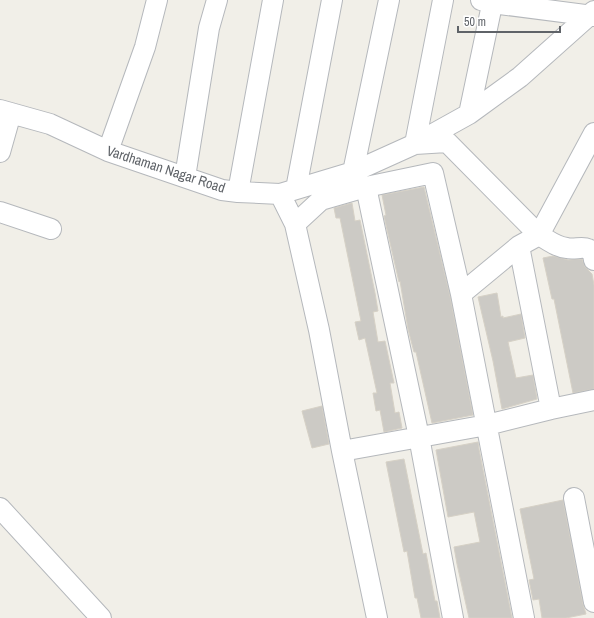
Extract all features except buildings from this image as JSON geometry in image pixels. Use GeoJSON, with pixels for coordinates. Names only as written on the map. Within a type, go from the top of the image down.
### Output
{"type":"FeatureCollection","features":[{"type":"Feature","properties":{"kind":"street"},"geometry":{"type":"LineString","coordinates":[[108,151],[145,47],[157,0]]}},
{"type":"Feature","properties":{"kind":"street"},"geometry":{"type":"LineString","coordinates":[[185,177],[208,28],[217,0]]}},
{"type":"Feature","properties":{"kind":"street"},"geometry":{"type":"LineString","coordinates":[[238,192],[273,0]]}},
{"type":"Feature","properties":{"kind":"street"},"geometry":{"type":"LineString","coordinates":[[332,0],[288,192],[319,330],[342,451],[377,618]]}},
{"type":"Feature","properties":{"kind":"street"},"geometry":{"type":"LineString","coordinates":[[353,172],[389,0]]}},
{"type":"Feature","properties":{"kind":"street"},"geometry":{"type":"LineString","coordinates":[[443,0],[415,144],[447,142],[539,235],[554,245],[560,247],[568,249],[586,248],[592,252],[594,260]]}},
{"type":"Feature","properties":{"kind":"street"},"geometry":{"type":"LineString","coordinates":[[469,114],[488,1],[592,14]]}},
{"type":"Feature","properties":{"kind":"street","name":"Vardhaman Nagar Road"},"geometry":{"type":"LineString","coordinates":[[5,112],[50,124],[108,151],[222,190],[238,192],[288,192],[353,172],[415,144],[469,114],[520,77],[592,14]]}},
{"type":"Feature","properties":{"kind":"street"},"geometry":{"type":"LineString","coordinates":[[0,152],[5,112]]}},
{"type":"Feature","properties":{"kind":"street"},"geometry":{"type":"LineString","coordinates":[[461,294],[519,246],[539,235],[594,133]]}},
{"type":"Feature","properties":{"kind":"street"},"geometry":{"type":"LineString","coordinates":[[296,224],[321,200],[366,187],[433,173],[461,294],[524,618]]}},
{"type":"Feature","properties":{"kind":"street"},"geometry":{"type":"LineString","coordinates":[[366,187],[419,437],[453,618]]}},
{"type":"Feature","properties":{"kind":"street"},"geometry":{"type":"LineString","coordinates":[[0,212],[51,229]]}},
{"type":"Feature","properties":{"kind":"street"},"geometry":{"type":"LineString","coordinates":[[519,246],[551,409]]}},
{"type":"Feature","properties":{"kind":"street"},"geometry":{"type":"LineString","coordinates":[[342,451],[487,425],[594,400]]}},
{"type":"Feature","properties":{"kind":"street"},"geometry":{"type":"LineString","coordinates":[[574,498],[594,602]]}},
{"type":"Feature","properties":{"kind":"street"},"geometry":{"type":"LineString","coordinates":[[0,508],[101,618]]}}]}
